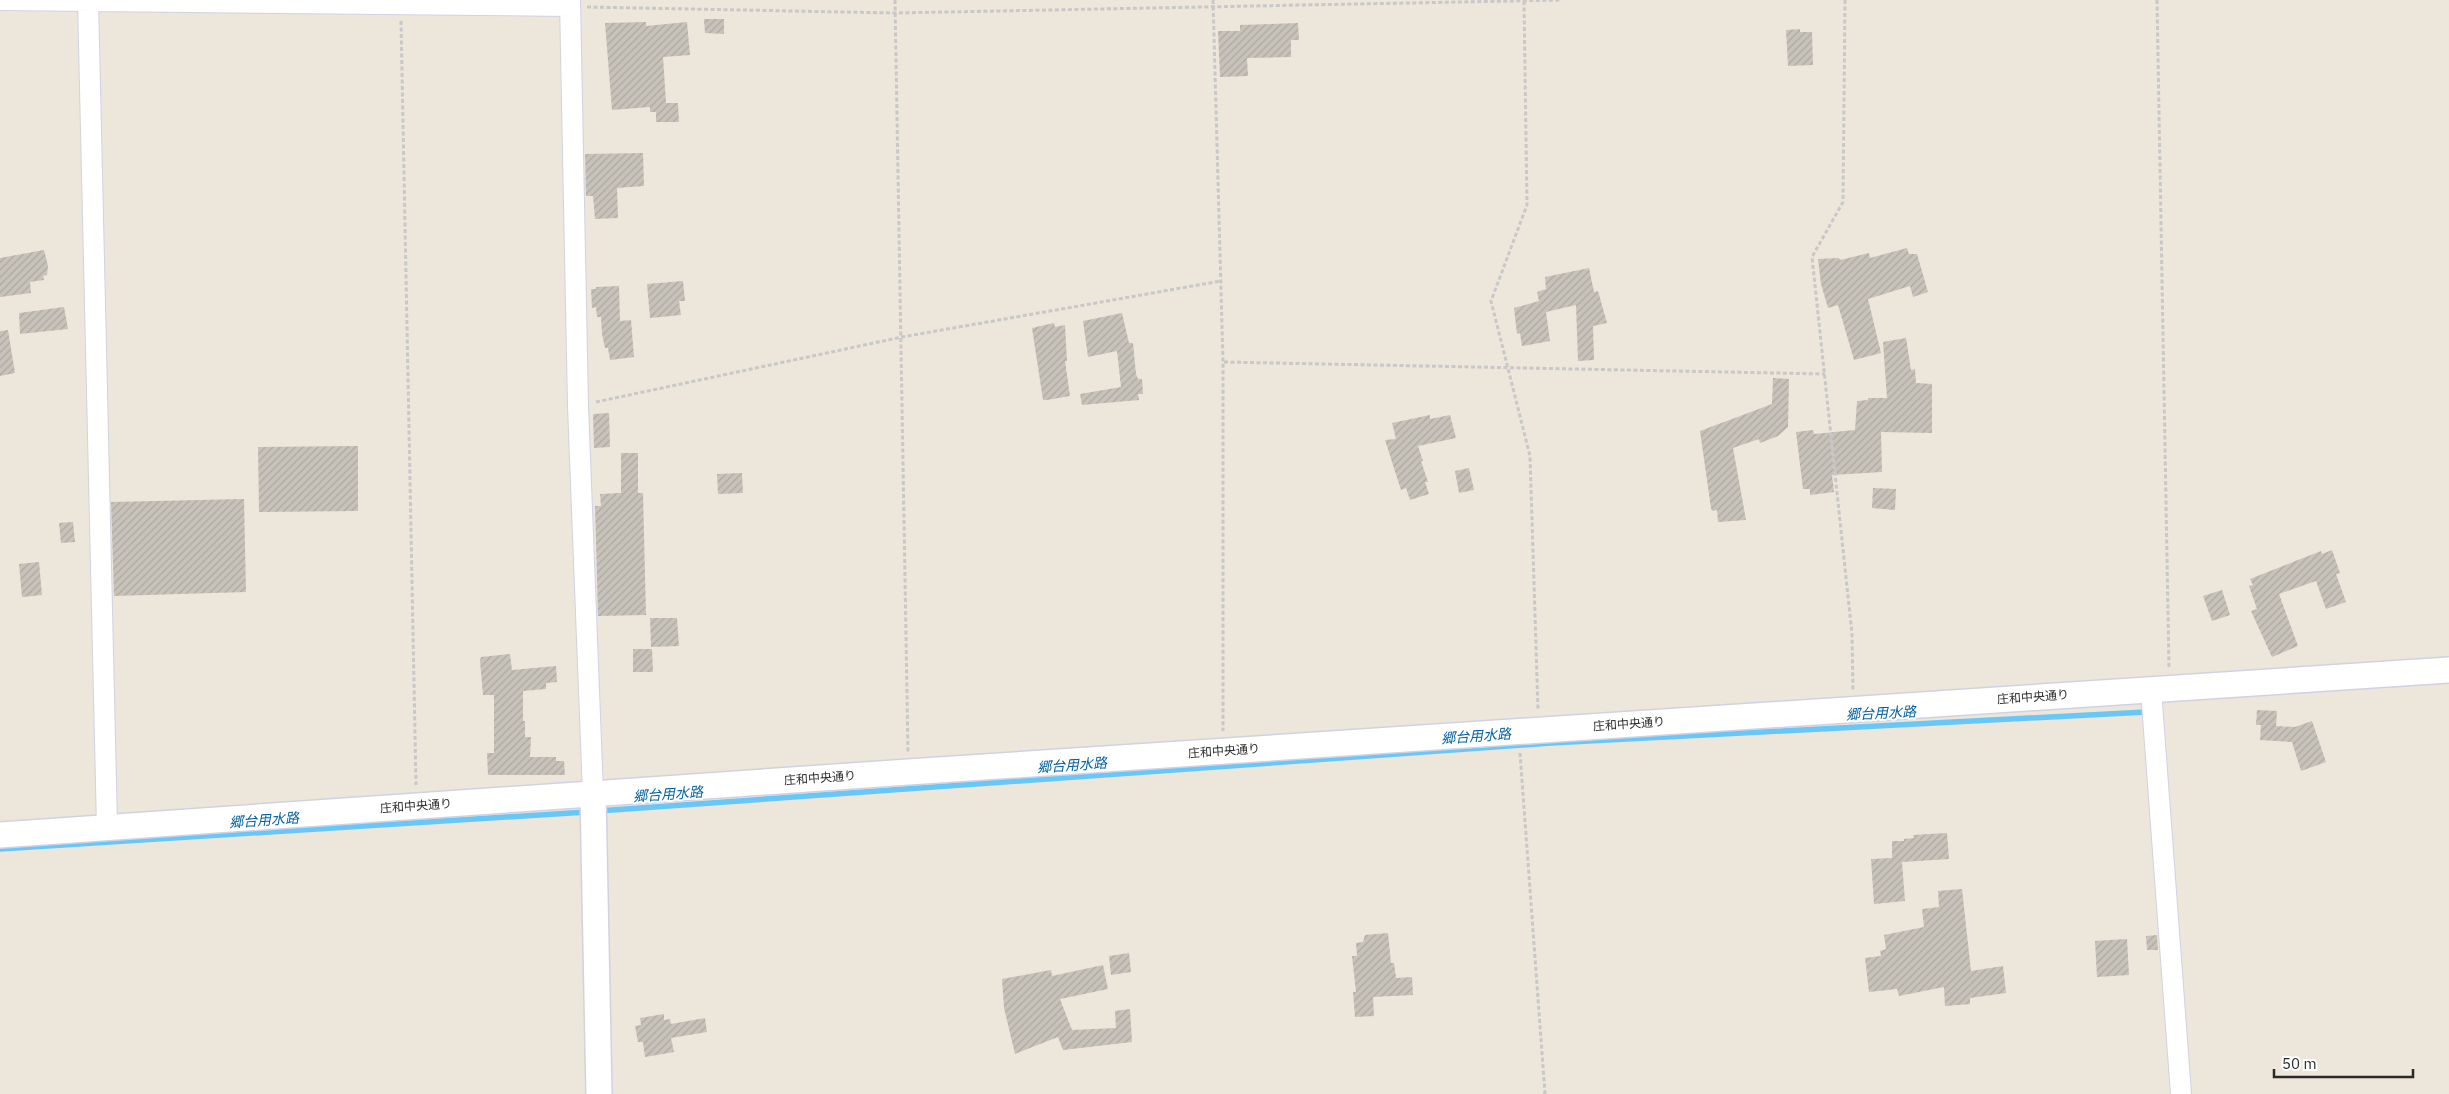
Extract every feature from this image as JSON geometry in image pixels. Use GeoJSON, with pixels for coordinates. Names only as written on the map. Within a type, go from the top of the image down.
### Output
{"type":"FeatureCollection","features":[{"type":"Feature","properties":{"kind":"street"},"geometry":{"type":"LineString","coordinates":[[0,0],[400,4],[570,3],[578,406],[593,794],[599,1094]]}},
{"type":"Feature","properties":{"kind":"street"},"geometry":{"type":"LineString","coordinates":[[88,0],[107,827]]}},
{"type":"Feature","properties":{"kind":"street","name":"庄和中央通り"},"geometry":{"type":"LineString","coordinates":[[0,835],[1853,708],[2160,690],[2449,670]]}},
{"type":"Feature","properties":{"kind":"street"},"geometry":{"type":"LineString","coordinates":[[2160,690],[2181,1094]]}},
{"type":"Feature","properties":{"kind":"path"},"geometry":{"type":"LineString","coordinates":[[895,0],[908,772]]}},
{"type":"Feature","properties":{"kind":"path"},"geometry":{"type":"LineString","coordinates":[[1212,0],[1223,362],[1222,751]]}},
{"type":"Feature","properties":{"kind":"path"},"geometry":{"type":"LineString","coordinates":[[570,3],[895,13],[1561,0]]}},
{"type":"Feature","properties":{"kind":"path"},"geometry":{"type":"LineString","coordinates":[[1846,0],[1843,202],[1812,257],[1826,374],[1852,634],[1853,708]]}},
{"type":"Feature","properties":{"kind":"path"},"geometry":{"type":"LineString","coordinates":[[2157,0],[2160,690]]}},
{"type":"Feature","properties":{"kind":"path"},"geometry":{"type":"LineString","coordinates":[[1524,1],[1527,205],[1491,301],[1509,366],[1530,456],[1528,731],[1545,1094]]}},
{"type":"Feature","properties":{"kind":"path"},"geometry":{"type":"LineString","coordinates":[[400,4],[416,785]]}},
{"type":"Feature","properties":{"kind":"path"},"geometry":{"type":"LineString","coordinates":[[578,406],[902,337],[1221,281]]}},
{"type":"Feature","properties":{"kind":"path"},"geometry":{"type":"LineString","coordinates":[[1223,362],[1509,366],[1826,374]]}},
{"type":"Feature","properties":{"kind":"building"},"geometry":{"type":"Polygon","coordinates":[[[704,19],[724,19],[724,34],[705,33],[704,19]]]}},
{"type":"Feature","properties":{"kind":"building"},"geometry":{"type":"Polygon","coordinates":[[[646,22],[646,26],[687,22],[690,55],[663,57],[666,103],[678,103],[679,122],[656,122],[656,112],[650,112],[650,107],[612,110],[605,23],[646,22]]]}},
{"type":"Feature","properties":{"kind":"building"},"geometry":{"type":"Polygon","coordinates":[[[1298,23],[1299,40],[1291,40],[1291,57],[1247,58],[1248,76],[1220,77],[1218,31],[1240,31],[1240,25],[1298,23]]]}},
{"type":"Feature","properties":{"kind":"building"},"geometry":{"type":"Polygon","coordinates":[[[1800,29],[1800,32],[1812,32],[1813,65],[1788,66],[1786,30],[1800,29]]]}},
{"type":"Feature","properties":{"kind":"building"},"geometry":{"type":"Polygon","coordinates":[[[643,153],[644,186],[617,188],[618,218],[595,219],[593,196],[586,196],[585,154],[643,153]]]}},
{"type":"Feature","properties":{"kind":"building"},"geometry":{"type":"Polygon","coordinates":[[[1907,248],[1909,254],[1917,254],[1928,292],[1913,297],[1910,286],[1868,299],[1881,353],[1854,360],[1838,305],[1828,308],[1821,284],[1818,259],[1839,258],[1840,260],[1869,253],[1870,258],[1907,248]]]}},
{"type":"Feature","properties":{"kind":"building"},"geometry":{"type":"Polygon","coordinates":[[[44,250],[48,266],[47,275],[43,276],[44,280],[30,282],[31,293],[0,297],[0,258],[44,250]]]}},
{"type":"Feature","properties":{"kind":"building"},"geometry":{"type":"Polygon","coordinates":[[[1589,268],[1594,292],[1598,291],[1607,323],[1593,326],[1594,360],[1578,361],[1576,305],[1546,312],[1550,341],[1522,346],[1520,333],[1517,334],[1514,308],[1539,301],[1537,292],[1546,289],[1545,277],[1589,268]]]}},
{"type":"Feature","properties":{"kind":"building"},"geometry":{"type":"Polygon","coordinates":[[[683,281],[685,301],[679,301],[681,315],[650,318],[647,284],[683,281]]]}},
{"type":"Feature","properties":{"kind":"building"},"geometry":{"type":"Polygon","coordinates":[[[619,286],[620,321],[631,320],[634,357],[610,360],[608,348],[605,348],[602,334],[601,317],[597,317],[596,307],[592,308],[591,289],[619,286]]]}},
{"type":"Feature","properties":{"kind":"building"},"geometry":{"type":"Polygon","coordinates":[[[64,307],[68,329],[20,334],[19,313],[64,307]]]}},
{"type":"Feature","properties":{"kind":"building"},"geometry":{"type":"Polygon","coordinates":[[[1122,313],[1129,343],[1133,343],[1136,374],[1138,379],[1142,379],[1143,394],[1138,394],[1139,400],[1082,405],[1080,394],[1121,387],[1117,351],[1088,357],[1083,321],[1122,313]]]}},
{"type":"Feature","properties":{"kind":"building"},"geometry":{"type":"Polygon","coordinates":[[[1054,323],[1055,327],[1065,325],[1067,361],[1065,361],[1070,396],[1043,400],[1032,328],[1054,323]]]}},
{"type":"Feature","properties":{"kind":"building"},"geometry":{"type":"Polygon","coordinates":[[[8,330],[15,373],[0,376],[0,331],[8,330]]]}},
{"type":"Feature","properties":{"kind":"building"},"geometry":{"type":"Polygon","coordinates":[[[1906,338],[1911,370],[1915,369],[1916,383],[1932,384],[1932,433],[1881,432],[1882,472],[1832,475],[1834,492],[1810,495],[1810,489],[1803,489],[1796,432],[1813,430],[1814,434],[1855,430],[1857,401],[1868,400],[1868,398],[1887,398],[1883,342],[1906,338]]]}},
{"type":"Feature","properties":{"kind":"building"},"geometry":{"type":"Polygon","coordinates":[[[1773,378],[1789,379],[1788,427],[1778,436],[1760,443],[1759,439],[1733,448],[1746,520],[1718,522],[1717,510],[1712,511],[1711,508],[1700,431],[1772,404],[1773,378]]]}},
{"type":"Feature","properties":{"kind":"building"},"geometry":{"type":"Polygon","coordinates":[[[609,413],[610,447],[594,448],[593,414],[609,413]]]}},
{"type":"Feature","properties":{"kind":"building"},"geometry":{"type":"Polygon","coordinates":[[[1430,415],[1430,419],[1450,415],[1456,438],[1418,446],[1428,482],[1425,482],[1429,494],[1410,500],[1406,488],[1401,490],[1385,440],[1396,439],[1392,423],[1430,415]]]}},
{"type":"Feature","properties":{"kind":"building"},"geometry":{"type":"Polygon","coordinates":[[[358,446],[358,511],[259,512],[258,447],[358,446]]]}},
{"type":"Feature","properties":{"kind":"building"},"geometry":{"type":"Polygon","coordinates":[[[621,453],[638,453],[638,493],[643,493],[646,615],[598,616],[595,506],[601,506],[600,494],[621,493],[621,453]]]}},
{"type":"Feature","properties":{"kind":"building"},"geometry":{"type":"Polygon","coordinates":[[[1469,468],[1474,490],[1459,493],[1455,471],[1469,468]]]}},
{"type":"Feature","properties":{"kind":"building"},"geometry":{"type":"Polygon","coordinates":[[[742,473],[743,493],[718,494],[717,474],[742,473]]]}},
{"type":"Feature","properties":{"kind":"building"},"geometry":{"type":"Polygon","coordinates":[[[1873,488],[1896,489],[1895,510],[1872,508],[1873,488]]]}},
{"type":"Feature","properties":{"kind":"building"},"geometry":{"type":"Polygon","coordinates":[[[244,499],[246,592],[114,596],[111,502],[244,499]]]}},
{"type":"Feature","properties":{"kind":"building"},"geometry":{"type":"Polygon","coordinates":[[[73,522],[75,542],[61,543],[59,523],[73,522]]]}},
{"type":"Feature","properties":{"kind":"building"},"geometry":{"type":"Polygon","coordinates":[[[2332,550],[2340,573],[2336,574],[2346,602],[2326,609],[2316,581],[2279,594],[2298,646],[2272,657],[2251,611],[2257,609],[2249,586],[2253,585],[2250,579],[2321,551],[2322,554],[2332,550]]]}},
{"type":"Feature","properties":{"kind":"building"},"geometry":{"type":"Polygon","coordinates":[[[39,562],[42,595],[22,597],[19,564],[39,562]]]}},
{"type":"Feature","properties":{"kind":"building"},"geometry":{"type":"Polygon","coordinates":[[[2222,590],[2230,615],[2212,621],[2203,596],[2222,590]]]}},
{"type":"Feature","properties":{"kind":"building"},"geometry":{"type":"Polygon","coordinates":[[[650,618],[677,618],[679,646],[651,647],[650,618]]]}},
{"type":"Feature","properties":{"kind":"building"},"geometry":{"type":"Polygon","coordinates":[[[633,649],[652,649],[653,672],[633,672],[633,649]]]}},
{"type":"Feature","properties":{"kind":"building"},"geometry":{"type":"Polygon","coordinates":[[[510,654],[512,670],[556,666],[557,682],[546,683],[546,689],[523,691],[523,721],[525,721],[525,737],[531,737],[530,757],[556,757],[556,761],[564,761],[565,775],[488,775],[487,753],[494,753],[494,695],[483,695],[480,661],[481,657],[510,654]]]}},
{"type":"Feature","properties":{"kind":"building"},"geometry":{"type":"Polygon","coordinates":[[[2257,710],[2277,711],[2276,726],[2295,727],[2312,721],[2326,762],[2301,771],[2292,742],[2260,740],[2261,725],[2256,725],[2257,710]]]}},
{"type":"Feature","properties":{"kind":"building"},"geometry":{"type":"Polygon","coordinates":[[[1947,833],[1949,859],[1902,862],[1905,901],[1874,904],[1871,859],[1892,858],[1892,841],[1904,841],[1904,839],[1914,838],[1913,835],[1947,833]]]}},
{"type":"Feature","properties":{"kind":"building"},"geometry":{"type":"Polygon","coordinates":[[[1962,889],[1971,971],[2003,966],[2006,993],[1970,998],[1970,1004],[1945,1006],[1944,987],[1899,996],[1897,989],[1869,992],[1865,958],[1881,956],[1880,951],[1886,949],[1884,935],[1924,927],[1922,909],[1939,907],[1938,891],[1962,889]]]}},
{"type":"Feature","properties":{"kind":"building"},"geometry":{"type":"Polygon","coordinates":[[[1388,933],[1391,963],[1394,963],[1396,978],[1412,977],[1413,995],[1373,997],[1374,1016],[1355,1017],[1353,992],[1356,992],[1352,956],[1357,956],[1356,943],[1363,942],[1365,935],[1388,933]]]}},
{"type":"Feature","properties":{"kind":"building"},"geometry":{"type":"Polygon","coordinates":[[[2157,935],[2158,950],[2147,950],[2146,936],[2157,935]]]}},
{"type":"Feature","properties":{"kind":"building"},"geometry":{"type":"Polygon","coordinates":[[[2127,939],[2129,975],[2097,977],[2095,941],[2127,939]]]}},
{"type":"Feature","properties":{"kind":"building"},"geometry":{"type":"Polygon","coordinates":[[[1129,953],[1131,972],[1111,975],[1109,956],[1129,953]]]}},
{"type":"Feature","properties":{"kind":"building"},"geometry":{"type":"Polygon","coordinates":[[[1103,965],[1108,989],[1060,999],[1072,1030],[1116,1028],[1115,1011],[1130,1009],[1132,1042],[1063,1050],[1058,1037],[1015,1054],[1004,1008],[1002,979],[1051,970],[1052,976],[1103,965]]]}},
{"type":"Feature","properties":{"kind":"building"},"geometry":{"type":"Polygon","coordinates":[[[664,1014],[664,1020],[670,1019],[671,1024],[705,1018],[707,1032],[671,1038],[674,1052],[645,1057],[643,1042],[638,1042],[635,1026],[641,1025],[640,1018],[664,1014]]]}},
{"type":"Feature","properties":{"kind":"waterway","name":"郷台用水路"},"geometry":{"type":"LineString","coordinates":[[598,811],[1551,743],[2146,712]]}},
{"type":"Feature","properties":{"kind":"waterway","name":"郷台用水路"},"geometry":{"type":"LineString","coordinates":[[0,849],[587,812]]}}]}
